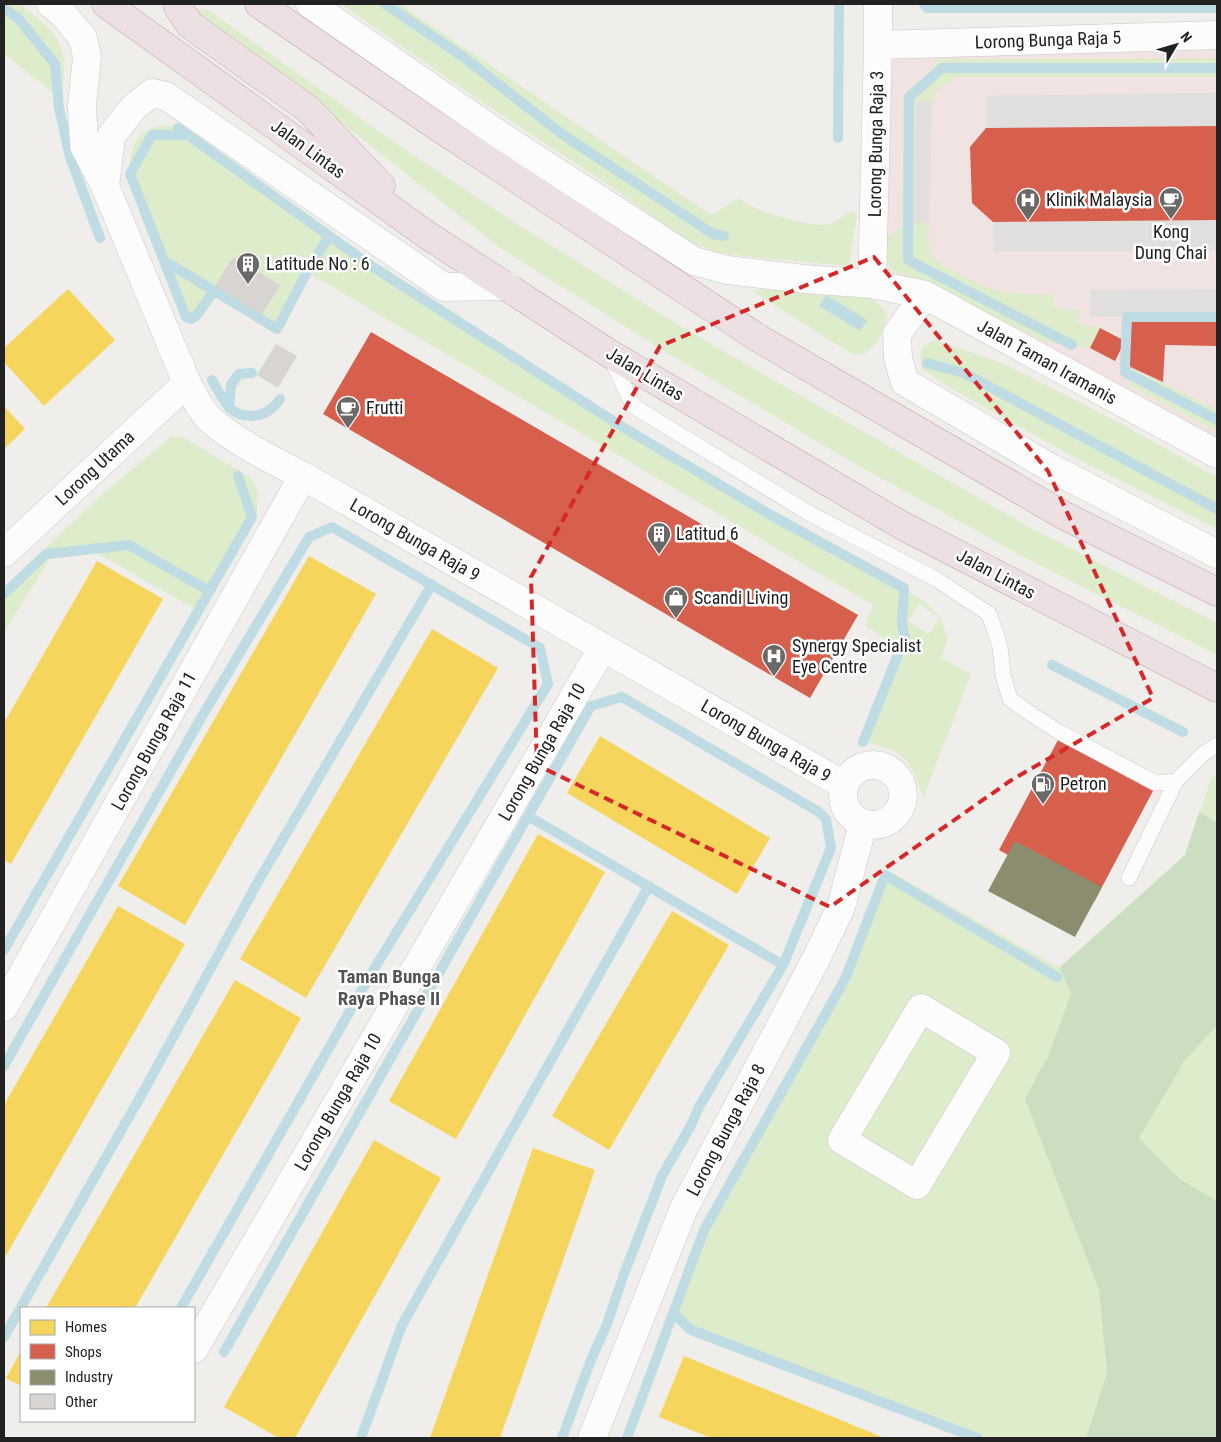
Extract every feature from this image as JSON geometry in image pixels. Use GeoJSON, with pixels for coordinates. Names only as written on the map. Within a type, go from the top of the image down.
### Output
{"type":"FeatureCollection","features":[{"type":"Feature","properties":{"kind":"highway","name":"Jalan Lintas"},"geometry":{"type":"LineString","coordinates":[[106,4],[427,234],[608,352],[902,526],[1217,688]]}},
{"type":"Feature","properties":{"kind":"highway"},"geometry":{"type":"LineString","coordinates":[[178,4],[190,25],[308,109],[427,234]]}},
{"type":"Feature","properties":{"kind":"highway"},"geometry":{"type":"LineString","coordinates":[[260,4],[435,125],[758,338],[1063,515],[1217,592]]}},
{"type":"Feature","properties":{"kind":"street","name":"Lorong Bunga Raja 9"},"geometry":{"type":"LineString","coordinates":[[51,4],[63,14],[83,38],[87,57],[82,105],[84,146],[105,186],[187,383],[195,400],[212,421],[264,455],[844,785]]}},
{"type":"Feature","properties":{"kind":"street","name":"Jalan Taman Iramanis"},"geometry":{"type":"LineString","coordinates":[[310,4],[504,138],[694,261],[728,270],[804,279],[872,284],[925,295],[1217,454]]}},
{"type":"Feature","properties":{"kind":"street","name":"Lorong Bunga Raja 3"},"geometry":{"type":"LineString","coordinates":[[872,284],[878,4]]}},
{"type":"Feature","properties":{"kind":"street","name":"Lorong Bunga Raja 5"},"geometry":{"type":"LineString","coordinates":[[878,44],[1217,36]]}},
{"type":"Feature","properties":{"kind":"street"},"geometry":{"type":"LineString","coordinates":[[105,186],[111,136],[134,107],[152,93],[159,94],[166,96],[181,106],[444,287],[508,286]]}},
{"type":"Feature","properties":{"kind":"street"},"geometry":{"type":"LineString","coordinates":[[925,295],[898,334],[898,359],[905,382],[1051,468],[1217,554]]}},
{"type":"Feature","properties":{"kind":"street","name":"Lorong Utama"},"geometry":{"type":"LineString","coordinates":[[4,553],[187,383]]}},
{"type":"Feature","properties":{"kind":"street","name":"Lorong Bunga Raja 11"},"geometry":{"type":"LineString","coordinates":[[4,1007],[303,476]]}},
{"type":"Feature","properties":{"kind":"street","name":"Lorong Bunga Raja 10"},"geometry":{"type":"LineString","coordinates":[[195,1347],[603,647]]}},
{"type":"Feature","properties":{"kind":"street"},"geometry":{"type":"LineString","coordinates":[[871,765],[882,767],[892,772],[900,782],[903,794],[901,805],[896,815],[886,822],[875,825],[863,824],[853,818],[846,808],[843,797],[844,785],[850,775],[860,768],[871,765]]}},
{"type":"Feature","properties":{"kind":"street","name":"Lorong Bunga Raja 8"},"geometry":{"type":"LineString","coordinates":[[592,1438],[684,1208],[841,908],[863,824]]}},
{"type":"Feature","properties":{"kind":"street"},"geometry":{"type":"LineString","coordinates":[[921,1008],[996,1053],[918,1185],[842,1140],[921,1008]]}},
{"type":"Feature","properties":{"kind":"lane"},"geometry":{"type":"LineString","coordinates":[[608,352],[633,406],[807,512],[936,579],[989,614],[1000,646],[1010,699],[1059,732],[1156,783],[1176,781]]}},
{"type":"Feature","properties":{"kind":"lane"},"geometry":{"type":"LineString","coordinates":[[1129,878],[1176,781],[1203,754],[1217,745]]}},
{"type":"Feature","properties":{"kind":"highlighted area"},"geometry":{"type":"Polygon","coordinates":[[[874,257],[1048,471],[1153,698],[1010,781],[830,907],[537,765],[531,577],[660,346],[874,257]]]}},
{"type":"Feature","properties":{"kind":"shaded area"},"geometry":{"type":"Polygon","coordinates":[[[1217,35],[1217,454],[872,284],[878,45],[1217,35]]]}},
{"type":"Feature","properties":{"kind":"shaded area"},"geometry":{"type":"Polygon","coordinates":[[[1217,93],[1217,126],[986,128],[986,96],[1217,93]]]}},
{"type":"Feature","properties":{"kind":"shaded area"},"geometry":{"type":"Polygon","coordinates":[[[916,101],[932,102],[929,224],[914,222],[916,101]]]}},
{"type":"Feature","properties":{"kind":"shaded area"},"geometry":{"type":"Polygon","coordinates":[[[1217,220],[1217,251],[994,251],[993,222],[1217,220]]]}},
{"type":"Feature","properties":{"kind":"shaded area"},"geometry":{"type":"Polygon","coordinates":[[[1217,289],[1217,315],[1091,317],[1091,290],[1217,289]]]}},
{"type":"Feature","properties":{"kind":"green space"},"geometry":{"type":"Polygon","coordinates":[[[4,4],[24,7],[46,26],[60,44],[64,63],[62,100],[4,54],[4,4]]]}},
{"type":"Feature","properties":{"kind":"green space"},"geometry":{"type":"Polygon","coordinates":[[[341,4],[400,4],[711,215],[739,198],[766,212],[791,220],[815,224],[825,225],[832,223],[853,211],[857,215],[849,266],[741,256],[716,252],[687,241],[616,190],[477,99],[341,4]]]}},
{"type":"Feature","properties":{"kind":"green space"},"geometry":{"type":"Polygon","coordinates":[[[924,4],[1140,4],[1140,8],[927,8],[924,4]]]}},
{"type":"Feature","properties":{"kind":"green space"},"geometry":{"type":"Polygon","coordinates":[[[194,8],[208,10],[407,151],[519,225],[680,326],[1031,528],[1217,623],[1217,655],[1018,554],[852,462],[661,349],[500,248],[314,101],[198,16],[194,8]]]}},
{"type":"Feature","properties":{"kind":"green space"},"geometry":{"type":"Polygon","coordinates":[[[1217,58],[1217,77],[957,77],[937,90],[932,102],[916,101],[914,222],[929,224],[928,243],[934,257],[946,267],[981,285],[1003,292],[1053,295],[1053,308],[1079,310],[1077,323],[1100,328],[1090,348],[1043,341],[951,295],[892,270],[887,258],[887,238],[902,226],[903,95],[935,67],[935,59],[1217,58]]]}},
{"type":"Feature","properties":{"kind":"green space"},"geometry":{"type":"Polygon","coordinates":[[[164,125],[178,128],[370,265],[621,426],[769,514],[904,588],[926,603],[940,617],[948,639],[941,658],[971,674],[923,798],[913,771],[900,755],[887,748],[863,742],[900,648],[865,626],[873,605],[307,272],[277,329],[214,292],[197,315],[191,319],[186,317],[130,174],[133,148],[141,135],[155,127],[164,125]],[[233,257],[215,286],[280,285],[233,257]],[[919,604],[908,621],[929,634],[939,617],[919,604]]]}},
{"type":"Feature","properties":{"kind":"green space"},"geometry":{"type":"Polygon","coordinates":[[[750,290],[791,290],[863,295],[875,301],[885,311],[886,320],[884,328],[871,349],[862,354],[852,354],[750,290]]]}},
{"type":"Feature","properties":{"kind":"green space"},"geometry":{"type":"Polygon","coordinates":[[[935,340],[1005,364],[1112,419],[1217,477],[1217,529],[1081,461],[945,385],[922,369],[920,352],[924,346],[935,340]]]}},
{"type":"Feature","properties":{"kind":"green space"},"geometry":{"type":"Polygon","coordinates":[[[1126,365],[1217,410],[1217,431],[1130,386],[1125,372],[1126,365]]]}},
{"type":"Feature","properties":{"kind":"green space"},"geometry":{"type":"Polygon","coordinates":[[[171,437],[184,438],[250,477],[258,491],[257,512],[200,612],[95,552],[50,559],[4,632],[4,587],[107,490],[171,437]]]}},
{"type":"Feature","properties":{"kind":"green space"},"geometry":{"type":"Polygon","coordinates":[[[1217,774],[1217,822],[1200,812],[1210,780],[1217,774]]]}},
{"type":"Feature","properties":{"kind":"green space"},"geometry":{"type":"Polygon","coordinates":[[[1199,812],[1217,822],[1217,1026],[1185,1060],[1139,1138],[1180,1179],[1217,1201],[1217,1438],[1086,1438],[1107,1373],[1099,1290],[1025,1099],[1049,1054],[1071,993],[1059,968],[1185,855],[1199,812]]]}},
{"type":"Feature","properties":{"kind":"green space"},"geometry":{"type":"Polygon","coordinates":[[[893,873],[1059,968],[1071,993],[1049,1054],[1026,1099],[1099,1290],[1107,1373],[1086,1438],[977,1438],[691,1330],[673,1313],[704,1230],[845,979],[885,875],[893,873]]]}},
{"type":"Feature","properties":{"kind":"green space"},"geometry":{"type":"Polygon","coordinates":[[[1217,1026],[1217,1201],[1180,1179],[1139,1138],[1185,1060],[1217,1026]]]}},
{"type":"Feature","properties":{"kind":"water"},"geometry":{"type":"Polygon","coordinates":[[[826,295],[867,320],[860,331],[819,306],[826,295]]]}},
{"type":"Feature","properties":{"kind":"building: Homes"},"geometry":{"type":"Polygon","coordinates":[[[68,289],[115,340],[44,406],[4,362],[4,348],[68,289]]]}},
{"type":"Feature","properties":{"kind":"building: Homes"},"geometry":{"type":"Polygon","coordinates":[[[4,406],[25,429],[4,449],[4,406]]]}},
{"type":"Feature","properties":{"kind":"building: Homes"},"geometry":{"type":"Polygon","coordinates":[[[309,556],[376,594],[185,925],[118,886],[309,556]]]}},
{"type":"Feature","properties":{"kind":"building: Homes"},"geometry":{"type":"Polygon","coordinates":[[[97,561],[163,599],[11,864],[4,860],[4,723],[97,561]]]}},
{"type":"Feature","properties":{"kind":"building: Homes"},"geometry":{"type":"Polygon","coordinates":[[[432,629],[498,668],[306,998],[240,959],[432,629]]]}},
{"type":"Feature","properties":{"kind":"building: Homes"},"geometry":{"type":"Polygon","coordinates":[[[600,736],[770,838],[737,894],[567,793],[600,736]]]}},
{"type":"Feature","properties":{"kind":"building: Homes"},"geometry":{"type":"Polygon","coordinates":[[[538,834],[605,872],[456,1139],[389,1101],[538,834]]]}},
{"type":"Feature","properties":{"kind":"building: Homes"},"geometry":{"type":"Polygon","coordinates":[[[118,906],[185,944],[4,1259],[4,1105],[118,906]]]}},
{"type":"Feature","properties":{"kind":"building: Homes"},"geometry":{"type":"Polygon","coordinates":[[[672,911],[729,945],[609,1150],[552,1116],[672,911]]]}},
{"type":"Feature","properties":{"kind":"building: Homes"},"geometry":{"type":"Polygon","coordinates":[[[235,980],[301,1018],[136,1307],[47,1307],[235,980]]]}},
{"type":"Feature","properties":{"kind":"building: Homes"},"geometry":{"type":"Polygon","coordinates":[[[374,1140],[441,1178],[295,1438],[279,1438],[224,1407],[374,1140]]]}},
{"type":"Feature","properties":{"kind":"building: Homes"},"geometry":{"type":"Polygon","coordinates":[[[533,1148],[595,1170],[500,1438],[430,1438],[533,1148]]]}},
{"type":"Feature","properties":{"kind":"building: Homes"},"geometry":{"type":"Polygon","coordinates":[[[20,1353],[20,1385],[6,1378],[20,1353]]]}},
{"type":"Feature","properties":{"kind":"building: Homes"},"geometry":{"type":"Polygon","coordinates":[[[684,1356],[884,1438],[711,1438],[659,1417],[684,1356]]]}},
{"type":"Feature","properties":{"kind":"building: Shops"},"geometry":{"type":"Polygon","coordinates":[[[1217,126],[1217,220],[993,222],[972,203],[970,147],[986,128],[1217,126]]]}},
{"type":"Feature","properties":{"kind":"building: Shops"},"geometry":{"type":"Polygon","coordinates":[[[1129,318],[1217,318],[1217,346],[1165,345],[1163,382],[1126,365],[1129,318]]]}},
{"type":"Feature","properties":{"kind":"building: Shops"},"geometry":{"type":"Polygon","coordinates":[[[1100,328],[1125,341],[1115,361],[1090,348],[1100,328]]]}},
{"type":"Feature","properties":{"kind":"building: Shops","name":"Latitud 6"},"geometry":{"type":"Polygon","coordinates":[[[371,332],[858,615],[810,698],[323,414],[371,332]]]}},
{"type":"Feature","properties":{"kind":"building: Shops"},"geometry":{"type":"Polygon","coordinates":[[[1058,740],[1153,791],[1094,902],[999,850],[1058,740]]]}},
{"type":"Feature","properties":{"kind":"building: Industry"},"geometry":{"type":"Polygon","coordinates":[[[1015,841],[1102,887],[1075,937],[988,891],[1015,841]]]}},
{"type":"Feature","properties":{"kind":"building: Other","name":"Latitude No : 6"},"geometry":{"type":"Polygon","coordinates":[[[233,257],[280,285],[262,315],[215,286],[233,257]]]}},
{"type":"Feature","properties":{"kind":"building: Other"},"geometry":{"type":"Polygon","coordinates":[[[276,344],[297,356],[278,388],[257,375],[276,344]]]}},
{"type":"Feature","properties":{"kind":"waterway"},"geometry":{"type":"LineString","coordinates":[[385,4],[462,56],[562,134],[713,234],[724,236]]}},
{"type":"Feature","properties":{"kind":"waterway"},"geometry":{"type":"LineString","coordinates":[[838,138],[839,4]]}},
{"type":"Feature","properties":{"kind":"waterway"},"geometry":{"type":"LineString","coordinates":[[924,4],[927,8],[1217,8]]}},
{"type":"Feature","properties":{"kind":"waterway"},"geometry":{"type":"LineString","coordinates":[[4,8],[21,21]]}},
{"type":"Feature","properties":{"kind":"waterway"},"geometry":{"type":"LineString","coordinates":[[17,17],[55,64],[59,108],[70,157],[100,238]]}},
{"type":"Feature","properties":{"kind":"waterway"},"geometry":{"type":"LineString","coordinates":[[1072,345],[908,260],[909,97],[942,68],[1217,68]]}},
{"type":"Feature","properties":{"kind":"waterway"},"geometry":{"type":"LineString","coordinates":[[178,128],[370,265],[621,426],[769,514],[904,588],[902,624],[905,637],[863,742]]}},
{"type":"Feature","properties":{"kind":"waterway"},"geometry":{"type":"LineString","coordinates":[[187,135],[152,135],[130,174],[186,317],[191,319],[197,315],[214,291]]}},
{"type":"Feature","properties":{"kind":"waterway"},"geometry":{"type":"LineString","coordinates":[[165,261],[277,329],[307,272],[329,236]]}},
{"type":"Feature","properties":{"kind":"waterway"},"geometry":{"type":"LineString","coordinates":[[1127,374],[1125,365],[1127,317],[1217,317]]}},
{"type":"Feature","properties":{"kind":"waterway"},"geometry":{"type":"LineString","coordinates":[[927,363],[964,373],[1217,509]]}},
{"type":"Feature","properties":{"kind":"waterway"},"geometry":{"type":"LineString","coordinates":[[1125,372],[1217,420]]}},
{"type":"Feature","properties":{"kind":"waterway"},"geometry":{"type":"LineString","coordinates":[[229,408],[231,385],[239,374],[252,373]]}},
{"type":"Feature","properties":{"kind":"waterway"},"geometry":{"type":"LineString","coordinates":[[212,380],[229,407],[238,414],[250,416],[262,414],[273,407],[280,399]]}},
{"type":"Feature","properties":{"kind":"waterway"},"geometry":{"type":"LineString","coordinates":[[4,950],[252,517],[238,476]]}},
{"type":"Feature","properties":{"kind":"waterway"},"geometry":{"type":"LineString","coordinates":[[4,1066],[201,718],[309,537],[332,527],[540,648],[548,684],[371,974],[182,1307]]}},
{"type":"Feature","properties":{"kind":"waterway"},"geometry":{"type":"LineString","coordinates":[[4,594],[46,554],[129,545],[209,591]]}},
{"type":"Feature","properties":{"kind":"waterway"},"geometry":{"type":"LineString","coordinates":[[21,1307],[147,1085],[259,880],[432,584]]}},
{"type":"Feature","properties":{"kind":"waterway"},"geometry":{"type":"LineString","coordinates":[[1052,665],[1183,732]]}},
{"type":"Feature","properties":{"kind":"waterway"},"geometry":{"type":"LineString","coordinates":[[224,1352],[591,706],[622,697],[819,812],[826,819],[831,848],[783,965],[699,1107],[690,1127],[662,1176],[562,1438]]}},
{"type":"Feature","properties":{"kind":"waterway"},"geometry":{"type":"LineString","coordinates":[[528,816],[783,965]]}},
{"type":"Feature","properties":{"kind":"waterway"},"geometry":{"type":"LineString","coordinates":[[627,1438],[704,1230],[845,979],[885,875],[1057,977]]}},
{"type":"Feature","properties":{"kind":"waterway"},"geometry":{"type":"LineString","coordinates":[[361,1438],[402,1325],[649,886]]}},
{"type":"Feature","properties":{"kind":"waterway"},"geometry":{"type":"LineString","coordinates":[[4,1337],[20,1309]]}},
{"type":"Feature","properties":{"kind":"waterway"},"geometry":{"type":"LineString","coordinates":[[673,1313],[691,1330],[977,1438]]}},
{"type":"Feature","properties":{"kind":"place","name":"Kong Dung Chai"},"geometry":{"type":"Point","coordinates":[1171,220]}},
{"type":"Feature","properties":{"kind":"place","name":"Klinik Malaysia"},"geometry":{"type":"Point","coordinates":[1028,221]}},
{"type":"Feature","properties":{"kind":"place","name":"Latitude No : 6"},"geometry":{"type":"Point","coordinates":[248,285]}},
{"type":"Feature","properties":{"kind":"place","name":"Frutti"},"geometry":{"type":"Point","coordinates":[348,429]}},
{"type":"Feature","properties":{"kind":"place","name":"Latitud 6"},"geometry":{"type":"Point","coordinates":[659,555]}},
{"type":"Feature","properties":{"kind":"place","name":"Scandi Living"},"geometry":{"type":"Point","coordinates":[676,619]}},
{"type":"Feature","properties":{"kind":"place","name":"Synergy Specialist Eye Centre"},"geometry":{"type":"Point","coordinates":[774,677]}},
{"type":"Feature","properties":{"kind":"place","name":"Petron"},"geometry":{"type":"Point","coordinates":[1043,805]}},
{"type":"Feature","properties":{"kind":"district","name":"Taman Bunga Raya Phase II"},"geometry":{"type":"Point","coordinates":[389,987]}}]}
